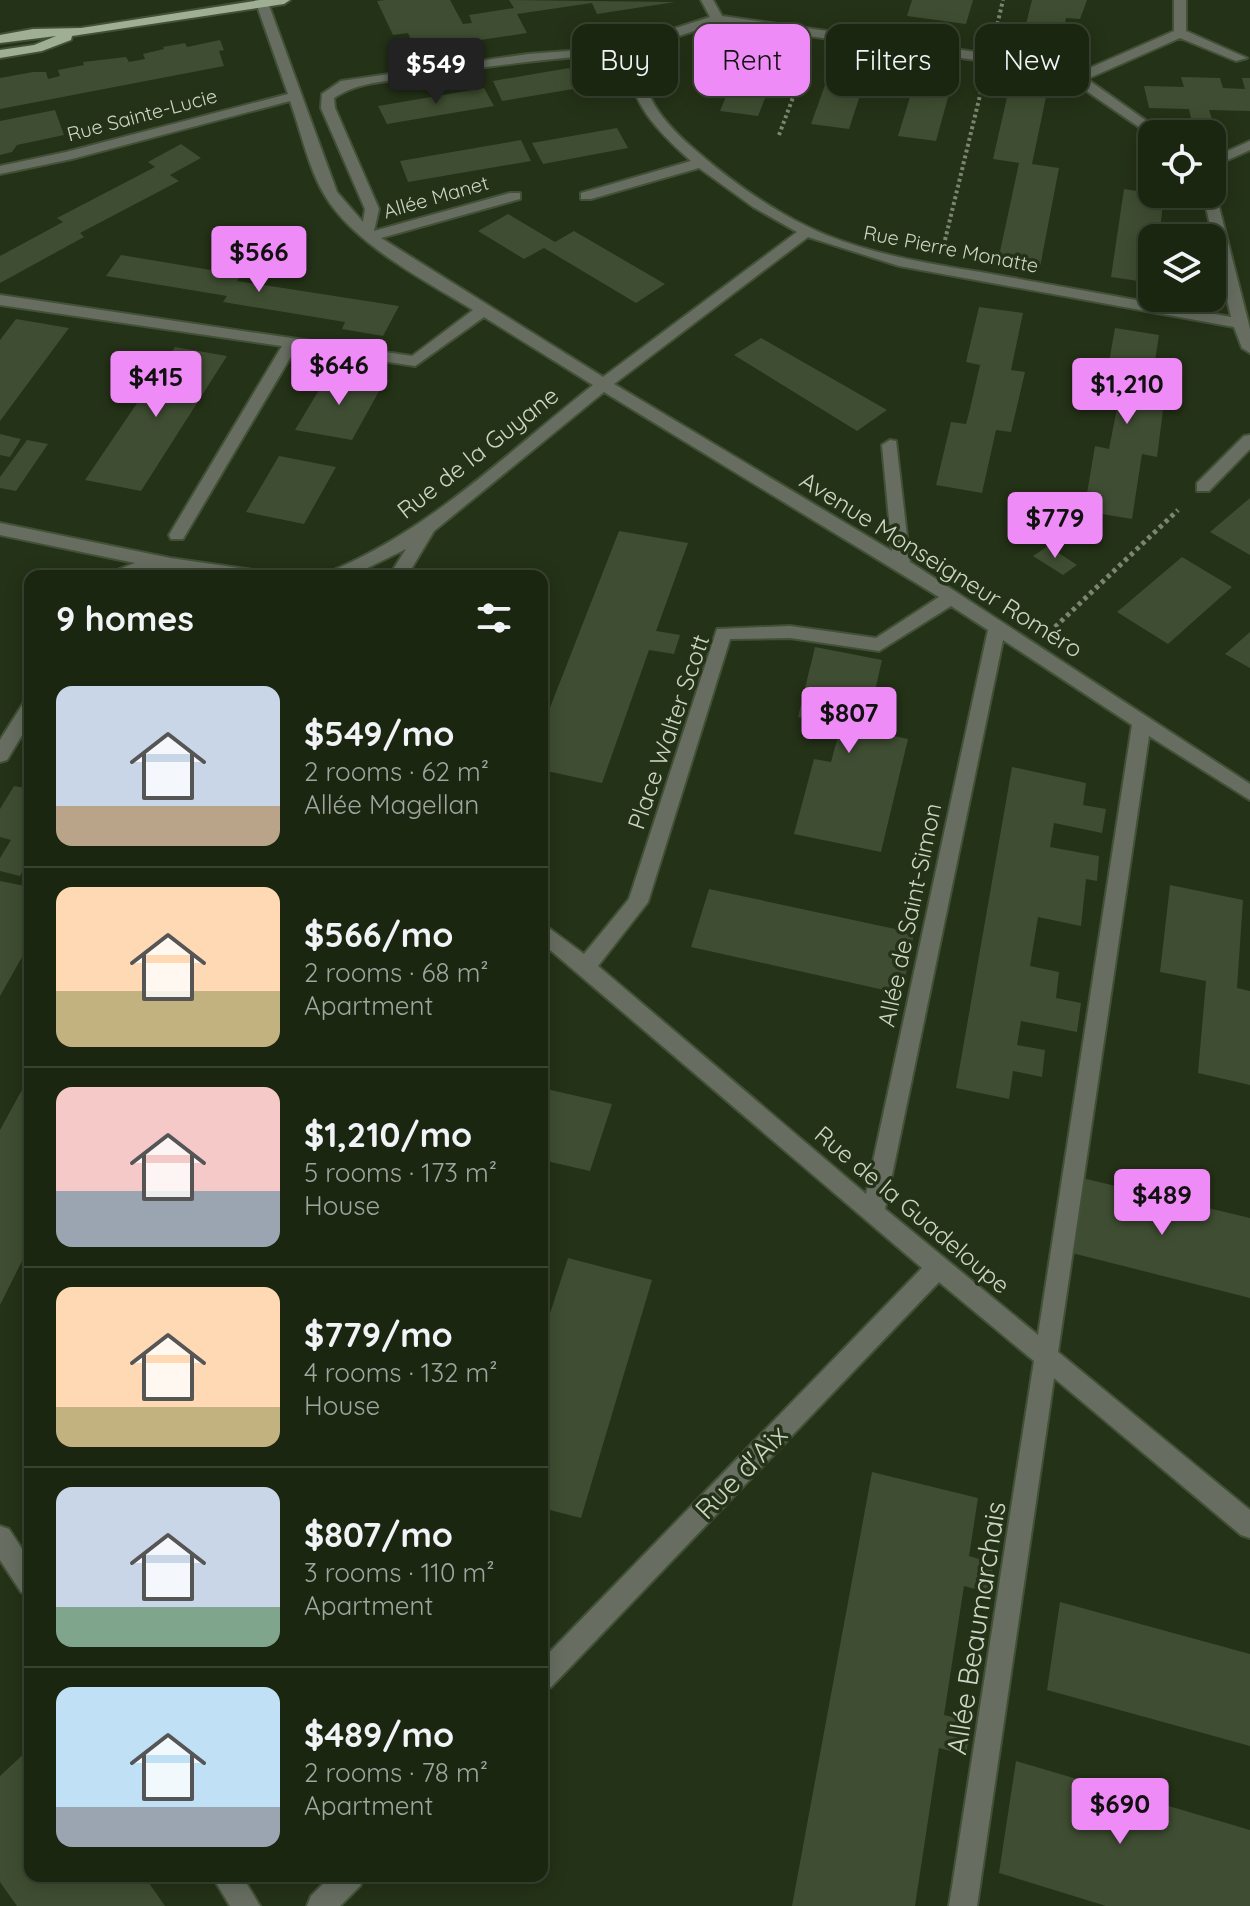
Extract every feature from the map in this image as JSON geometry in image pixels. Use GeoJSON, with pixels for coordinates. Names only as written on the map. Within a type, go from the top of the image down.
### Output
{"type":"FeatureCollection","features":[{"type":"Feature","properties":{"kind":"main road"},"geometry":{"type":"LineString","coordinates":[[0,39],[33,33],[81,32],[284,0]]}},
{"type":"Feature","properties":{"kind":"main road"},"geometry":{"type":"LineString","coordinates":[[0,54],[37,48],[81,32]]}},
{"type":"Feature","properties":{"kind":"street"},"geometry":{"type":"LineString","coordinates":[[707,0],[717,19]]}},
{"type":"Feature","properties":{"kind":"street"},"geometry":{"type":"LineString","coordinates":[[1180,0],[1180,33]]}},
{"type":"Feature","properties":{"kind":"street","name":"Avenue Monseigneur Roméro"},"geometry":{"type":"LineString","coordinates":[[262,2],[330,193],[342,211],[366,235],[482,311],[568,359],[603,384],[902,565],[1250,793]]}},
{"type":"Feature","properties":{"kind":"street"},"geometry":{"type":"LineString","coordinates":[[678,32],[717,19],[975,56]]}},
{"type":"Feature","properties":{"kind":"street"},"geometry":{"type":"LineString","coordinates":[[1089,73],[1180,33],[1241,58]]}},
{"type":"Feature","properties":{"kind":"street"},"geometry":{"type":"LineString","coordinates":[[366,235],[372,209],[328,108],[327,97],[333,91],[346,84],[572,53]]}},
{"type":"Feature","properties":{"kind":"street"},"geometry":{"type":"LineString","coordinates":[[1089,86],[1138,120]]}},
{"type":"Feature","properties":{"kind":"street","name":"Rue Sainte-Lucie"},"geometry":{"type":"LineString","coordinates":[[0,170],[67,156],[294,96]]}},
{"type":"Feature","properties":{"kind":"street","name":"Rue Pierre Monatte"},"geometry":{"type":"LineString","coordinates":[[644,96],[650,109],[667,130],[700,163],[807,231],[848,248],[938,269],[1240,323]]}},
{"type":"Feature","properties":{"kind":"street"},"geometry":{"type":"LineString","coordinates":[[1226,156],[1250,145]]}},
{"type":"Feature","properties":{"kind":"street"},"geometry":{"type":"LineString","coordinates":[[586,196],[700,163]]}},
{"type":"Feature","properties":{"kind":"street","name":"Allée Manet"},"geometry":{"type":"LineString","coordinates":[[366,235],[515,196]]}},
{"type":"Feature","properties":{"kind":"street"},"geometry":{"type":"LineString","coordinates":[[1213,208],[1240,323],[1250,348]]}},
{"type":"Feature","properties":{"kind":"street"},"geometry":{"type":"LineString","coordinates":[[603,384],[807,231]]}},
{"type":"Feature","properties":{"kind":"street"},"geometry":{"type":"LineString","coordinates":[[0,300],[415,361],[482,311]]}},
{"type":"Feature","properties":{"kind":"street"},"geometry":{"type":"LineString","coordinates":[[177,535],[292,343]]}},
{"type":"Feature","properties":{"kind":"street","name":"Rue de la Guyane"},"geometry":{"type":"LineString","coordinates":[[348,570],[428,527],[603,384]]}},
{"type":"Feature","properties":{"kind":"street"},"geometry":{"type":"LineString","coordinates":[[1203,487],[1250,440]]}},
{"type":"Feature","properties":{"kind":"street"},"geometry":{"type":"LineString","coordinates":[[890,445],[902,565]]}},
{"type":"Feature","properties":{"kind":"street"},"geometry":{"type":"LineString","coordinates":[[402,570],[428,527]]}},
{"type":"Feature","properties":{"kind":"street"},"geometry":{"type":"LineString","coordinates":[[0,529],[212,570]]}},
{"type":"Feature","properties":{"kind":"street"},"geometry":{"type":"LineString","coordinates":[[131,570],[170,564]]}},
{"type":"Feature","properties":{"kind":"street","name":"Place Walter Scott"},"geometry":{"type":"LineString","coordinates":[[586,966],[638,902],[723,633],[790,632],[879,645],[950,598]]}},
{"type":"Feature","properties":{"kind":"street","name":"Allée de Saint-Simon"},"geometry":{"type":"LineString","coordinates":[[873,1213],[997,628]]}},
{"type":"Feature","properties":{"kind":"street"},"geometry":{"type":"LineString","coordinates":[[4,749],[24,717]]}},
{"type":"Feature","properties":{"kind":"street","name":"Allée Beaumarchais"},"geometry":{"type":"LineString","coordinates":[[963,1906],[1142,722]]}},
{"type":"Feature","properties":{"kind":"street"},"geometry":{"type":"LineString","coordinates":[[4,749],[24,733]]}},
{"type":"Feature","properties":{"kind":"street","name":"Rue de la Guadeloupe"},"geometry":{"type":"LineString","coordinates":[[548,936],[873,1213],[1250,1526]]}},
{"type":"Feature","properties":{"kind":"street","name":"Rue d'Aix"},"geometry":{"type":"LineString","coordinates":[[548,1672],[939,1266]]}},
{"type":"Feature","properties":{"kind":"street"},"geometry":{"type":"LineString","coordinates":[[0,1538],[24,1574]]}},
{"type":"Feature","properties":{"kind":"street"},"geometry":{"type":"LineString","coordinates":[[230,1882],[246,1906]]}},
{"type":"Feature","properties":{"kind":"street"},"geometry":{"type":"LineString","coordinates":[[321,1906],[344,1882]]}},
{"type":"Feature","properties":{"kind":"path"},"geometry":{"type":"LineString","coordinates":[[779,135],[817,33]]}},
{"type":"Feature","properties":{"kind":"path"},"geometry":{"type":"LineString","coordinates":[[938,269],[980,96]]}},
{"type":"Feature","properties":{"kind":"path"},"geometry":{"type":"LineString","coordinates":[[1031,649],[1203,487]]}},
{"type":"Feature","properties":{"kind":"building"},"geometry":{"type":"Polygon","coordinates":[[[450,0],[463,24],[472,23],[469,15],[514,8],[509,0],[675,2],[597,14],[592,3],[517,14],[527,33],[416,50],[408,33],[393,35],[377,1],[450,0]]]}},
{"type":"Feature","properties":{"kind":"building"},"geometry":{"type":"Polygon","coordinates":[[[912,0],[973,0],[966,24],[907,16],[912,0]]]}},
{"type":"Feature","properties":{"kind":"building"},"geometry":{"type":"Polygon","coordinates":[[[1032,0],[1087,0],[1080,19],[1066,18],[1065,24],[1026,24],[1032,0]]]}},
{"type":"Feature","properties":{"kind":"building"},"geometry":{"type":"Polygon","coordinates":[[[220,40],[224,50],[219,51],[224,66],[0,109],[0,78],[46,72],[48,79],[60,76],[58,70],[84,65],[83,62],[126,57],[129,62],[145,59],[143,54],[163,47],[185,43],[187,47],[220,40]]]}},
{"type":"Feature","properties":{"kind":"building"},"geometry":{"type":"Polygon","coordinates":[[[569,68],[572,89],[502,101],[493,81],[569,68]]]}},
{"type":"Feature","properties":{"kind":"building"},"geometry":{"type":"Polygon","coordinates":[[[1181,77],[1220,78],[1223,88],[1245,89],[1242,78],[1250,78],[1250,111],[1209,110],[1212,119],[1191,118],[1189,109],[1149,108],[1144,86],[1184,87],[1181,77]]]}},
{"type":"Feature","properties":{"kind":"building"},"geometry":{"type":"Polygon","coordinates":[[[826,82],[826,96],[860,96],[849,129],[811,124],[826,82]]]}},
{"type":"Feature","properties":{"kind":"building"},"geometry":{"type":"Polygon","coordinates":[[[484,88],[494,106],[387,124],[378,106],[484,88]]]}},
{"type":"Feature","properties":{"kind":"building"},"geometry":{"type":"Polygon","coordinates":[[[726,96],[766,96],[758,116],[720,111],[726,96]]]}},
{"type":"Feature","properties":{"kind":"building"},"geometry":{"type":"Polygon","coordinates":[[[910,96],[948,96],[936,141],[898,136],[910,96]]]}},
{"type":"Feature","properties":{"kind":"building"},"geometry":{"type":"Polygon","coordinates":[[[1007,96],[1046,97],[1032,164],[1059,168],[1040,267],[998,261],[1019,163],[993,159],[1007,96]]]}},
{"type":"Feature","properties":{"kind":"building"},"geometry":{"type":"Polygon","coordinates":[[[55,110],[64,135],[17,145],[12,152],[0,155],[0,121],[55,110]]]}},
{"type":"Feature","properties":{"kind":"building"},"geometry":{"type":"Polygon","coordinates":[[[617,128],[628,148],[543,164],[532,143],[617,128]]]}},
{"type":"Feature","properties":{"kind":"building"},"geometry":{"type":"Polygon","coordinates":[[[521,140],[531,161],[408,182],[400,161],[521,140]]]}},
{"type":"Feature","properties":{"kind":"building"},"geometry":{"type":"Polygon","coordinates":[[[181,144],[201,158],[170,175],[179,181],[80,233],[84,237],[0,283],[0,256],[63,222],[57,218],[155,167],[148,162],[181,144]]]}},
{"type":"Feature","properties":{"kind":"building"},"geometry":{"type":"Polygon","coordinates":[[[1124,189],[1138,191],[1138,208],[1162,208],[1161,224],[1138,224],[1138,281],[1111,277],[1124,189]]]}},
{"type":"Feature","properties":{"kind":"building"},"geometry":{"type":"Polygon","coordinates":[[[508,214],[555,242],[574,231],[665,284],[636,303],[544,248],[524,259],[478,231],[508,214]]]}},
{"type":"Feature","properties":{"kind":"building"},"geometry":{"type":"Polygon","coordinates":[[[121,255],[241,275],[237,281],[399,306],[383,336],[342,329],[345,322],[223,302],[227,296],[106,276],[121,255]]]}},
{"type":"Feature","properties":{"kind":"building"},"geometry":{"type":"Polygon","coordinates":[[[979,307],[1023,313],[1011,370],[1025,372],[1011,432],[996,430],[982,493],[936,485],[951,422],[966,424],[970,409],[980,365],[966,362],[979,307]]]}},
{"type":"Feature","properties":{"kind":"building"},"geometry":{"type":"Polygon","coordinates":[[[16,319],[69,328],[0,421],[0,340],[16,319]]]}},
{"type":"Feature","properties":{"kind":"building"},"geometry":{"type":"Polygon","coordinates":[[[1115,328],[1159,335],[1150,393],[1165,395],[1157,457],[1142,454],[1132,519],[1084,511],[1095,446],[1109,449],[1121,388],[1105,385],[1115,328]]]}},
{"type":"Feature","properties":{"kind":"building"},"geometry":{"type":"Polygon","coordinates":[[[761,338],[887,410],[857,431],[734,355],[761,338]]]}},
{"type":"Feature","properties":{"kind":"building"},"geometry":{"type":"Polygon","coordinates":[[[175,347],[227,356],[141,491],[85,480],[175,347]]]}},
{"type":"Feature","properties":{"kind":"building"},"geometry":{"type":"Polygon","coordinates":[[[328,375],[383,384],[352,440],[295,430],[328,375]]]}},
{"type":"Feature","properties":{"kind":"building"},"geometry":{"type":"Polygon","coordinates":[[[0,434],[21,439],[10,457],[0,455],[0,434]]]}},
{"type":"Feature","properties":{"kind":"building"},"geometry":{"type":"Polygon","coordinates":[[[27,440],[48,444],[16,491],[0,488],[0,477],[27,440]]]}},
{"type":"Feature","properties":{"kind":"building"},"geometry":{"type":"Polygon","coordinates":[[[279,456],[336,467],[304,524],[246,512],[279,456]]]}},
{"type":"Feature","properties":{"kind":"building"},"geometry":{"type":"Polygon","coordinates":[[[1250,498],[1250,555],[1210,532],[1250,498]]]}},
{"type":"Feature","properties":{"kind":"building"},"geometry":{"type":"Polygon","coordinates":[[[619,531],[688,543],[656,631],[680,635],[674,654],[649,650],[602,783],[548,771],[548,713],[619,531]]]}},
{"type":"Feature","properties":{"kind":"building"},"geometry":{"type":"Polygon","coordinates":[[[1048,546],[1077,565],[1063,575],[1033,556],[1048,546]]]}},
{"type":"Feature","properties":{"kind":"building"},"geometry":{"type":"Polygon","coordinates":[[[1182,557],[1232,587],[1168,644],[1117,612],[1182,557]]]}},
{"type":"Feature","properties":{"kind":"building"},"geometry":{"type":"Polygon","coordinates":[[[1250,632],[1250,668],[1225,654],[1250,632]]]}},
{"type":"Feature","properties":{"kind":"building"},"geometry":{"type":"Polygon","coordinates":[[[815,647],[882,660],[866,730],[908,739],[881,852],[794,834],[814,759],[831,762],[841,725],[798,717],[815,647]]]}},
{"type":"Feature","properties":{"kind":"building"},"geometry":{"type":"Polygon","coordinates":[[[1012,767],[1086,783],[1083,805],[1106,809],[1102,833],[1054,823],[1050,847],[1099,856],[1097,881],[1086,879],[1081,926],[1038,917],[1030,966],[1059,972],[1056,998],[1081,1003],[1077,1032],[1021,1021],[1017,1045],[1045,1050],[1042,1077],[1013,1071],[1009,1099],[956,1088],[1012,767]]]}},
{"type":"Feature","properties":{"kind":"building"},"geometry":{"type":"Polygon","coordinates":[[[14,786],[24,788],[24,869],[20,876],[0,871],[0,858],[11,840],[0,837],[0,809],[14,786]]]}},
{"type":"Feature","properties":{"kind":"building"},"geometry":{"type":"Polygon","coordinates":[[[0,881],[24,886],[24,954],[0,996],[0,881]]]}},
{"type":"Feature","properties":{"kind":"building"},"geometry":{"type":"Polygon","coordinates":[[[1170,885],[1243,900],[1237,988],[1250,991],[1250,1085],[1198,1073],[1206,981],[1160,972],[1170,885]]]}},
{"type":"Feature","properties":{"kind":"building"},"geometry":{"type":"Polygon","coordinates":[[[709,889],[914,933],[902,994],[691,947],[709,889]]]}},
{"type":"Feature","properties":{"kind":"building"},"geometry":{"type":"Polygon","coordinates":[[[24,1088],[24,1257],[0,1305],[0,1130],[24,1088]]]}},
{"type":"Feature","properties":{"kind":"building"},"geometry":{"type":"Polygon","coordinates":[[[548,1089],[612,1104],[590,1171],[548,1161],[548,1089]]]}},
{"type":"Feature","properties":{"kind":"building"},"geometry":{"type":"Polygon","coordinates":[[[1078,1177],[1250,1218],[1250,1298],[1068,1252],[1078,1177]]]}},
{"type":"Feature","properties":{"kind":"building"},"geometry":{"type":"Polygon","coordinates":[[[568,1258],[652,1280],[581,1518],[548,1510],[548,1320],[568,1258]]]}},
{"type":"Feature","properties":{"kind":"building"},"geometry":{"type":"Polygon","coordinates":[[[872,1472],[978,1498],[969,1556],[993,1563],[990,1593],[964,1586],[944,1715],[971,1722],[966,1755],[939,1748],[915,1906],[792,1906],[872,1472]]]}},
{"type":"Feature","properties":{"kind":"building"},"geometry":{"type":"Polygon","coordinates":[[[1060,1602],[1250,1654],[1250,1746],[1047,1690],[1060,1602]]]}},
{"type":"Feature","properties":{"kind":"building"},"geometry":{"type":"Polygon","coordinates":[[[24,1754],[24,1882],[148,1882],[165,1906],[17,1906],[0,1882],[0,1776],[24,1754]]]}},
{"type":"Feature","properties":{"kind":"building"},"geometry":{"type":"Polygon","coordinates":[[[1016,1761],[1250,1830],[1250,1906],[1106,1906],[999,1873],[1016,1761]]]}}]}
